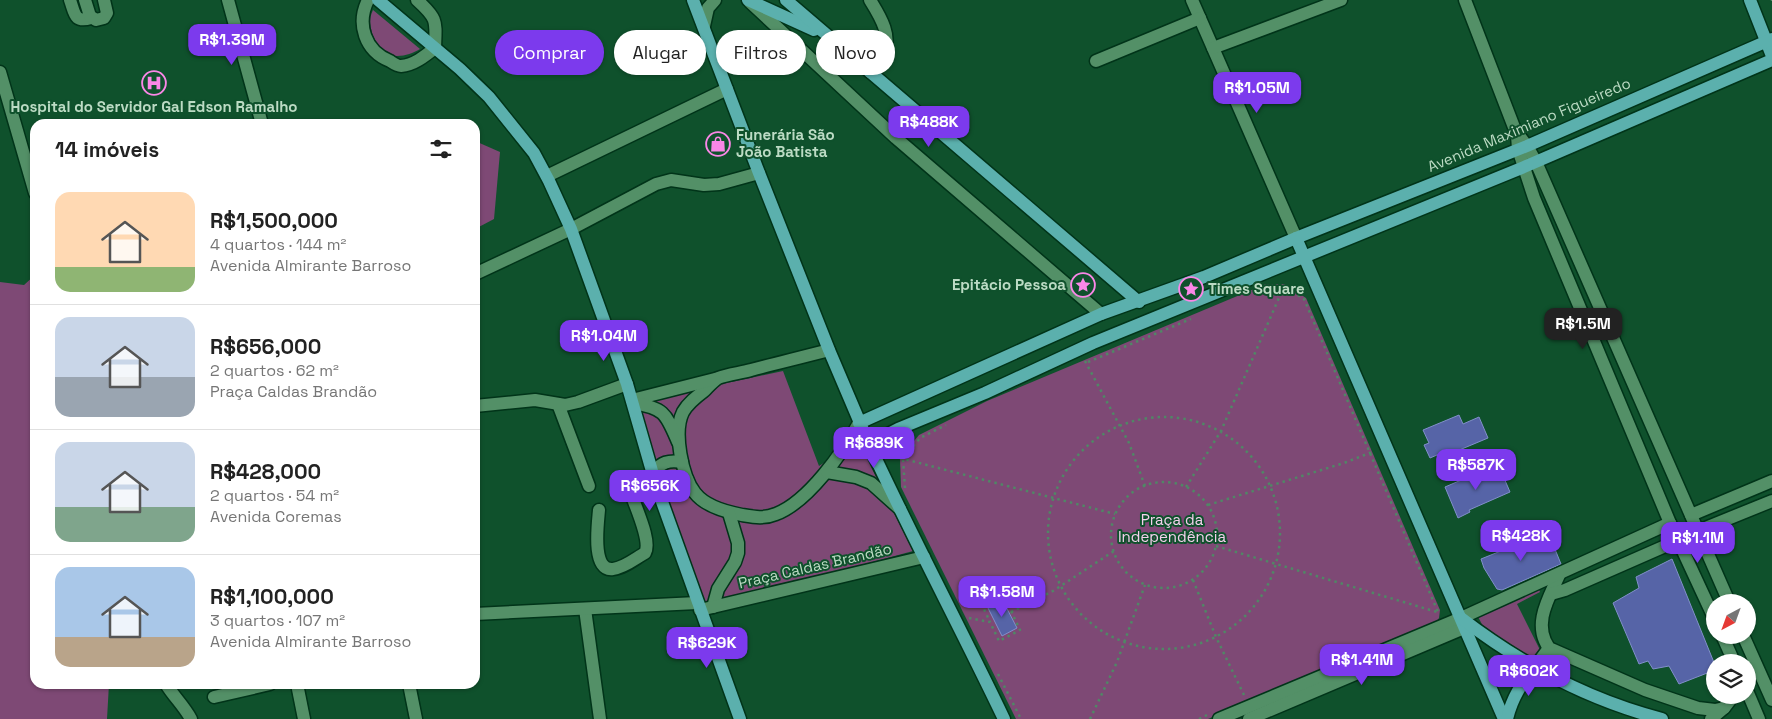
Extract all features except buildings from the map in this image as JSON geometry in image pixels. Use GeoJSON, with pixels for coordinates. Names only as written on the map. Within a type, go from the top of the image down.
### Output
{"type":"FeatureCollection","features":[{"type":"Feature","properties":{"kind":"main road"},"geometry":{"type":"LineString","coordinates":[[378,0],[460,69],[489,97],[552,174],[570,229],[627,384],[654,479],[703,606],[740,719]]}},
{"type":"Feature","properties":{"kind":"main road"},"geometry":{"type":"LineString","coordinates":[[693,0],[759,173],[859,423],[1004,719]]}},
{"type":"Feature","properties":{"kind":"main road"},"geometry":{"type":"LineString","coordinates":[[748,0],[816,31]]}},
{"type":"Feature","properties":{"kind":"main road"},"geometry":{"type":"LineString","coordinates":[[786,0],[821,30]]}},
{"type":"Feature","properties":{"kind":"main road"},"geometry":{"type":"LineString","coordinates":[[1750,0],[1769,40],[1772,56]]}},
{"type":"Feature","properties":{"kind":"main road","name":"Avenida Maximiano Figueiredo"},"geometry":{"type":"LineString","coordinates":[[1296,238],[1522,147],[1769,40]]}},
{"type":"Feature","properties":{"kind":"main road"},"geometry":{"type":"LineString","coordinates":[[869,444],[898,429],[985,394],[1093,343],[1524,168],[1772,60]]}},
{"type":"Feature","properties":{"kind":"main road"},"geometry":{"type":"LineString","coordinates":[[874,75],[1139,302]]}},
{"type":"Feature","properties":{"kind":"main road"},"geometry":{"type":"LineString","coordinates":[[859,423],[1101,314],[1139,302],[1204,277],[1296,238],[1462,623],[1506,719]]}},
{"type":"Feature","properties":{"kind":"main road"},"geometry":{"type":"LineString","coordinates":[[1462,623],[1553,678],[1640,713],[1662,719]]}},
{"type":"Feature","properties":{"kind":"main road"},"geometry":{"type":"LineString","coordinates":[[1506,719],[1515,694],[1535,667]]}},
{"type":"Feature","properties":{"kind":"street"},"geometry":{"type":"LineString","coordinates":[[70,0],[75,15],[82,21],[105,17],[107,10],[104,0]]}},
{"type":"Feature","properties":{"kind":"street"},"geometry":{"type":"LineString","coordinates":[[85,0],[91,18]]}},
{"type":"Feature","properties":{"kind":"street"},"geometry":{"type":"LineString","coordinates":[[228,0],[261,119]]}},
{"type":"Feature","properties":{"kind":"street"},"geometry":{"type":"LineString","coordinates":[[368,0],[364,10],[364,33],[369,46],[380,57],[400,66],[419,60],[435,48],[436,23],[428,10],[417,0]]}},
{"type":"Feature","properties":{"kind":"street"},"geometry":{"type":"LineString","coordinates":[[704,26],[708,8],[715,0]]}},
{"type":"Feature","properties":{"kind":"street"},"geometry":{"type":"LineString","coordinates":[[748,0],[896,138],[1101,314]]}},
{"type":"Feature","properties":{"kind":"street"},"geometry":{"type":"LineString","coordinates":[[870,0],[884,24],[885,30]]}},
{"type":"Feature","properties":{"kind":"street"},"geometry":{"type":"LineString","coordinates":[[1192,0],[1296,238]]}},
{"type":"Feature","properties":{"kind":"street"},"geometry":{"type":"LineString","coordinates":[[1213,48],[1341,0]]}},
{"type":"Feature","properties":{"kind":"street"},"geometry":{"type":"LineString","coordinates":[[1465,0],[1522,147],[1524,168],[1534,198],[1670,523],[1706,600]]}},
{"type":"Feature","properties":{"kind":"street"},"geometry":{"type":"LineString","coordinates":[[1096,61],[1200,18]]}},
{"type":"Feature","properties":{"kind":"street"},"geometry":{"type":"LineString","coordinates":[[0,72],[30,176]]}},
{"type":"Feature","properties":{"kind":"street"},"geometry":{"type":"LineString","coordinates":[[552,174],[727,89]]}},
{"type":"Feature","properties":{"kind":"street"},"geometry":{"type":"LineString","coordinates":[[1522,147],[1536,162],[1726,594]]}},
{"type":"Feature","properties":{"kind":"street"},"geometry":{"type":"LineString","coordinates":[[480,272],[570,229],[656,184],[671,180],[704,186],[719,184],[759,173]]}},
{"type":"Feature","properties":{"kind":"street"},"geometry":{"type":"LineString","coordinates":[[633,402],[829,350]]}},
{"type":"Feature","properties":{"kind":"street"},"geometry":{"type":"LineString","coordinates":[[718,378],[688,405],[684,411],[681,418],[680,447],[687,479],[695,493],[704,502],[729,513],[761,518],[776,514],[791,506],[827,472],[859,423]]}},
{"type":"Feature","properties":{"kind":"street"},"geometry":{"type":"LineString","coordinates":[[480,406],[535,400],[565,405],[627,384]]}},
{"type":"Feature","properties":{"kind":"street"},"geometry":{"type":"LineString","coordinates":[[633,402],[651,406],[661,412],[669,421],[680,447]]}},
{"type":"Feature","properties":{"kind":"street"},"geometry":{"type":"LineString","coordinates":[[558,404],[589,486]]}},
{"type":"Feature","properties":{"kind":"street"},"geometry":{"type":"LineString","coordinates":[[682,462],[671,460],[664,462],[654,479],[674,489],[687,479]]}},
{"type":"Feature","properties":{"kind":"street"},"geometry":{"type":"LineString","coordinates":[[827,472],[856,477],[871,483],[900,509]]}},
{"type":"Feature","properties":{"kind":"street"},"geometry":{"type":"LineString","coordinates":[[1691,515],[1772,481]]}},
{"type":"Feature","properties":{"kind":"street"},"geometry":{"type":"LineString","coordinates":[[599,510],[597,542],[601,564],[606,568],[614,569],[645,552],[648,548],[631,493]]}},
{"type":"Feature","properties":{"kind":"street"},"geometry":{"type":"LineString","coordinates":[[1698,531],[1772,501]]}},
{"type":"Feature","properties":{"kind":"street","name":"Praça Caldas Brandão"},"geometry":{"type":"LineString","coordinates":[[703,606],[718,590],[735,562],[738,553],[738,543],[729,513]]}},
{"type":"Feature","properties":{"kind":"street"},"geometry":{"type":"LineString","coordinates":[[1219,719],[1248,712],[1462,623],[1670,523]]}},
{"type":"Feature","properties":{"kind":"street"},"geometry":{"type":"LineString","coordinates":[[1551,594],[1565,590],[1679,540]]}},
{"type":"Feature","properties":{"kind":"street","name":"Praça Caldas Brandão"},"geometry":{"type":"LineString","coordinates":[[703,606],[924,557]]}},
{"type":"Feature","properties":{"kind":"street"},"geometry":{"type":"LineString","coordinates":[[1559,575],[1541,621],[1543,637],[1550,648],[1645,690],[1707,710],[1724,708]]}},
{"type":"Feature","properties":{"kind":"street"},"geometry":{"type":"LineString","coordinates":[[480,614],[703,606]]}},
{"type":"Feature","properties":{"kind":"street"},"geometry":{"type":"LineString","coordinates":[[585,610],[600,719]]}},
{"type":"Feature","properties":{"kind":"street"},"geometry":{"type":"LineString","coordinates":[[1747,644],[1772,700]]}},
{"type":"Feature","properties":{"kind":"street"},"geometry":{"type":"LineString","coordinates":[[1535,667],[1550,648]]}},
{"type":"Feature","properties":{"kind":"street"},"geometry":{"type":"LineString","coordinates":[[169,689],[191,719]]}},
{"type":"Feature","properties":{"kind":"street"},"geometry":{"type":"LineString","coordinates":[[214,697],[248,689]]}},
{"type":"Feature","properties":{"kind":"street"},"geometry":{"type":"LineString","coordinates":[[298,689],[304,719]]}},
{"type":"Feature","properties":{"kind":"street"},"geometry":{"type":"LineString","coordinates":[[410,689],[416,719]]}},
{"type":"Feature","properties":{"kind":"street"},"geometry":{"type":"LineString","coordinates":[[1711,719],[1727,704]]}},
{"type":"Feature","properties":{"kind":"street"},"geometry":{"type":"LineString","coordinates":[[1753,704],[1759,719]]}},
{"type":"Feature","properties":{"kind":"path"},"geometry":{"type":"LineString","coordinates":[[1268,287],[1284,285],[1304,299],[1438,612]]}},
{"type":"Feature","properties":{"kind":"path"},"geometry":{"type":"LineString","coordinates":[[1186,487],[1221,431],[1284,285]]}},
{"type":"Feature","properties":{"kind":"path"},"geometry":{"type":"LineString","coordinates":[[1145,486],[1129,443],[1085,361],[1195,317]]}},
{"type":"Feature","properties":{"kind":"path"},"geometry":{"type":"LineString","coordinates":[[1159,416],[1189,419],[1221,431],[1240,445],[1258,464],[1270,486],[1279,517],[1280,546],[1271,581],[1251,611],[1223,634],[1216,637],[1189,647],[1153,649],[1117,640],[1089,623],[1067,598],[1053,569],[1047,539],[1049,509],[1059,480],[1077,454],[1101,434],[1130,421],[1159,416]]}},
{"type":"Feature","properties":{"kind":"path"},"geometry":{"type":"LineString","coordinates":[[909,495],[904,486],[902,458],[920,438],[946,425]]}},
{"type":"Feature","properties":{"kind":"path"},"geometry":{"type":"LineString","coordinates":[[1208,505],[1344,463],[1371,452]]}},
{"type":"Feature","properties":{"kind":"path"},"geometry":{"type":"LineString","coordinates":[[902,458],[1115,514]]}},
{"type":"Feature","properties":{"kind":"path"},"geometry":{"type":"LineString","coordinates":[[1159,482],[1186,487],[1198,494],[1208,505],[1214,518],[1217,532],[1216,546],[1212,559],[1204,571],[1194,580],[1178,586],[1162,588],[1145,584],[1132,577],[1121,565],[1114,551],[1112,533],[1115,514],[1133,492],[1145,486],[1159,482]]}},
{"type":"Feature","properties":{"kind":"path"},"geometry":{"type":"LineString","coordinates":[[1216,546],[1438,612],[1462,623]]}},
{"type":"Feature","properties":{"kind":"path"},"geometry":{"type":"LineString","coordinates":[[1011,612],[1061,586],[1114,551]]}},
{"type":"Feature","properties":{"kind":"path"},"geometry":{"type":"LineString","coordinates":[[1194,580],[1248,712]]}},
{"type":"Feature","properties":{"kind":"path"},"geometry":{"type":"LineString","coordinates":[[1090,719],[1117,662],[1145,584]]}},
{"type":"Feature","properties":{"kind":"path"},"geometry":{"type":"LineString","coordinates":[[1004,596],[1020,630],[1000,641],[990,622],[983,607],[1004,596]]}},
{"type":"Feature","properties":{"kind":"path"},"geometry":{"type":"LineString","coordinates":[[1435,616],[1438,612]]}},
{"type":"Feature","properties":{"kind":"path"},"geometry":{"type":"LineString","coordinates":[[966,617],[990,622]]}},
{"type":"Feature","properties":{"kind":"path"},"geometry":{"type":"LineString","coordinates":[[970,618],[974,626]]}},
{"type":"Feature","properties":{"kind":"path"},"geometry":{"type":"LineString","coordinates":[[996,668],[1021,719]]}},
{"type":"Feature","properties":{"kind":"green space"},"geometry":{"type":"Polygon","coordinates":[[[373,10],[420,49],[400,56],[390,55],[384,51],[374,39],[372,32],[370,24],[373,10]]]}},
{"type":"Feature","properties":{"kind":"green space"},"geometry":{"type":"Polygon","coordinates":[[[480,143],[500,152],[494,219],[480,226],[480,143]]]}},
{"type":"Feature","properties":{"kind":"green space"},"geometry":{"type":"Polygon","coordinates":[[[30,280],[30,689],[109,689],[107,719],[0,719],[0,282],[24,285],[30,280]]]}},
{"type":"Feature","properties":{"kind":"green space","name":"Praça da Independência"},"geometry":{"type":"Polygon","coordinates":[[[1266,284],[1285,284],[1306,298],[1440,610],[1439,618],[1435,624],[1208,719],[1016,719],[901,487],[900,458],[919,435],[987,401],[1266,284]]]}},
{"type":"Feature","properties":{"kind":"green space"},"geometry":{"type":"Polygon","coordinates":[[[783,371],[819,466],[858,441],[913,551],[700,609],[633,403],[783,371]]]}},
{"type":"Feature","properties":{"kind":"green space"},"geometry":{"type":"Polygon","coordinates":[[[1538,587],[1540,592],[1517,604],[1541,652],[1530,660],[1484,628],[1477,615],[1538,587]]]}},
{"type":"Feature","properties":{"kind":"place","name":"Hospital do Servidor Gal Edson Ramalho"},"geometry":{"type":"Point","coordinates":[154,83]}},
{"type":"Feature","properties":{"kind":"place","name":"Funerária São João Batista"},"geometry":{"type":"Point","coordinates":[718,144]}},
{"type":"Feature","properties":{"kind":"place","name":"Epitácio Pessoa"},"geometry":{"type":"Point","coordinates":[1083,285]}},
{"type":"Feature","properties":{"kind":"place","name":"Times Square"},"geometry":{"type":"Point","coordinates":[1191,289]}}]}
